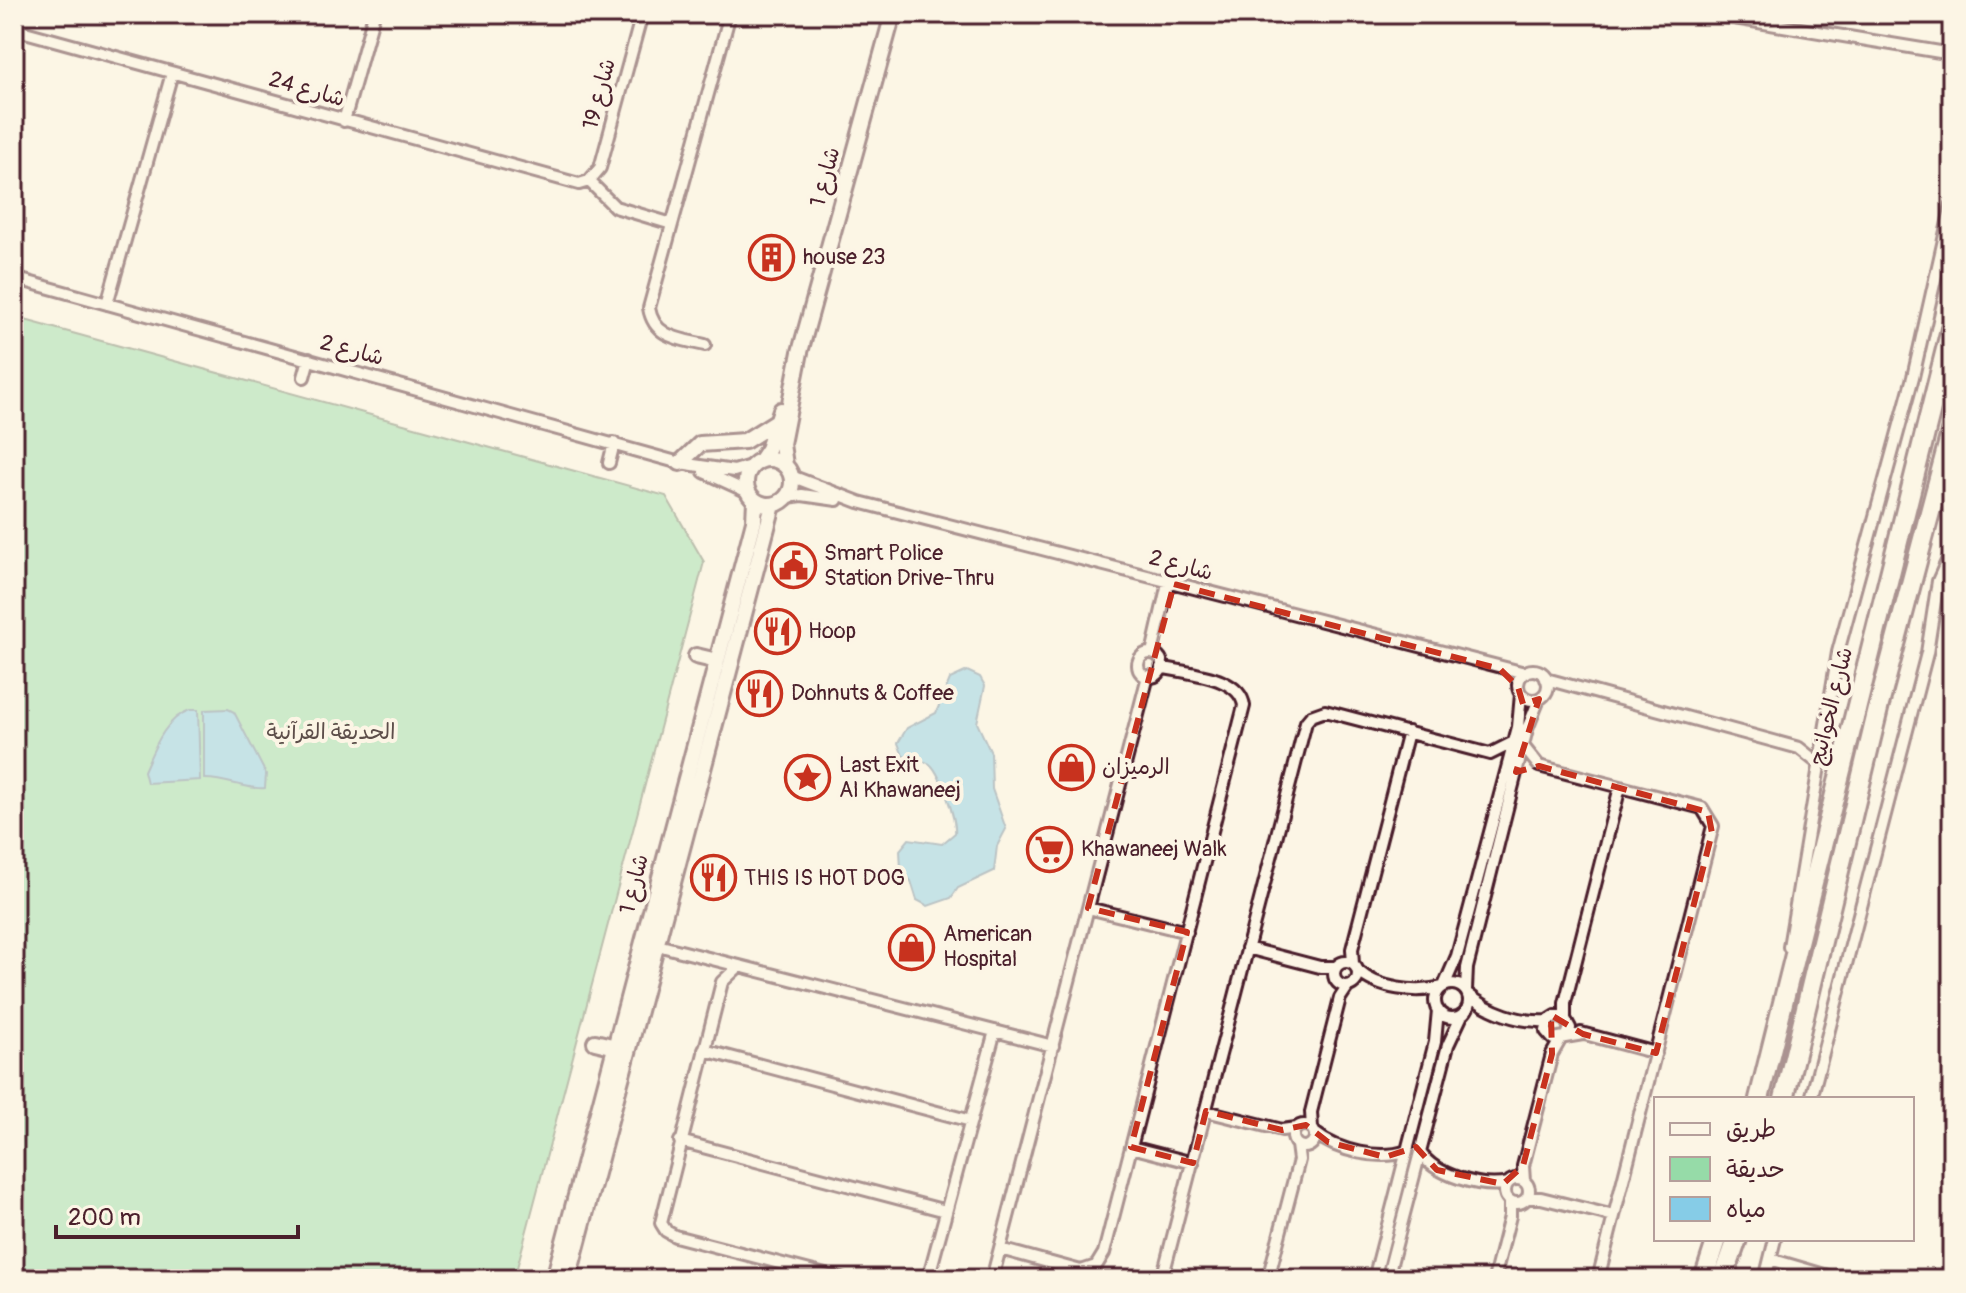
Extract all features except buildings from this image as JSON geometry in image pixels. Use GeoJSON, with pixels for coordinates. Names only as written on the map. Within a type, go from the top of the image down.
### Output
{"type":"FeatureCollection","features":[{"type":"Feature","properties":{"kind":"highway","name":"شارع الخوانيج"},"geometry":{"type":"LineString","coordinates":[[1760,1097],[1952,325]]}},
{"type":"Feature","properties":{"kind":"highway"},"geometry":{"type":"LineString","coordinates":[[1784,1097],[1879,705],[1952,429]]}},
{"type":"Feature","properties":{"kind":"highway"},"geometry":{"type":"LineString","coordinates":[[1704,1279],[1729,1241]]}},
{"type":"Feature","properties":{"kind":"highway"},"geometry":{"type":"LineString","coordinates":[[1723,1279],[1729,1241]]}},
{"type":"Feature","properties":{"kind":"highway"},"geometry":{"type":"LineString","coordinates":[[1729,1241],[1732,1279]]}},
{"type":"Feature","properties":{"kind":"street"},"geometry":{"type":"LineString","coordinates":[[344,121],[374,14]]}},
{"type":"Feature","properties":{"kind":"street","name":"شارع 19"},"geometry":{"type":"LineString","coordinates":[[589,181],[602,163],[642,14]]}},
{"type":"Feature","properties":{"kind":"street"},"geometry":{"type":"LineString","coordinates":[[705,345],[665,335],[651,319],[651,297],[730,14]]}},
{"type":"Feature","properties":{"kind":"street","name":"شارع 1"},"geometry":{"type":"LineString","coordinates":[[757,463],[768,449],[800,352],[893,14]]}},
{"type":"Feature","properties":{"kind":"street"},"geometry":{"type":"LineString","coordinates":[[1710,14],[1952,54]]}},
{"type":"Feature","properties":{"kind":"street","name":"شارع 24"},"geometry":{"type":"LineString","coordinates":[[14,29],[568,183],[589,181]]}},
{"type":"Feature","properties":{"kind":"street"},"geometry":{"type":"LineString","coordinates":[[107,304],[172,73]]}},
{"type":"Feature","properties":{"kind":"street"},"geometry":{"type":"LineString","coordinates":[[589,181],[615,207],[672,224]]}},
{"type":"Feature","properties":{"kind":"street"},"geometry":{"type":"LineString","coordinates":[[1780,1024],[1779,1001],[1838,652],[1913,377],[1952,204]]}},
{"type":"Feature","properties":{"kind":"street","name":"شارع 2"},"geometry":{"type":"LineString","coordinates":[[14,278],[614,443],[680,463],[752,497]]}},
{"type":"Feature","properties":{"kind":"street","name":"شارع 1"},"geometry":{"type":"LineString","coordinates":[[788,470],[782,444],[800,352]]}},
{"type":"Feature","properties":{"kind":"street"},"geometry":{"type":"LineString","coordinates":[[304,377],[309,359]]}},
{"type":"Feature","properties":{"kind":"street"},"geometry":{"type":"LineString","coordinates":[[680,463],[700,444],[745,441],[778,421]]}},
{"type":"Feature","properties":{"kind":"street"},"geometry":{"type":"LineString","coordinates":[[609,463],[614,443]]}},
{"type":"Feature","properties":{"kind":"street"},"geometry":{"type":"LineString","coordinates":[[770,459],[788,470],[788,497],[773,505],[752,497],[747,478],[757,463],[770,459]]}},
{"type":"Feature","properties":{"kind":"street","name":"شارع 2"},"geometry":{"type":"LineString","coordinates":[[680,463],[734,471],[757,463]]}},
{"type":"Feature","properties":{"kind":"street","name":"شارع 2"},"geometry":{"type":"LineString","coordinates":[[788,470],[853,501]]}},
{"type":"Feature","properties":{"kind":"street","name":"شارع 2"},"geometry":{"type":"LineString","coordinates":[[788,497],[802,495],[853,501],[1525,673]]}},
{"type":"Feature","properties":{"kind":"street","name":"شارع 1"},"geometry":{"type":"LineString","coordinates":[[565,1278],[616,1047],[754,521],[752,497]]}},
{"type":"Feature","properties":{"kind":"street","name":"شارع 1"},"geometry":{"type":"LineString","coordinates":[[565,1278],[773,505]]}},
{"type":"Feature","properties":{"kind":"street"},"geometry":{"type":"LineString","coordinates":[[1812,1097],[1927,653],[1938,581],[1952,550]]}},
{"type":"Feature","properties":{"kind":"street"},"geometry":{"type":"LineString","coordinates":[[1152,653],[1171,583]]}},
{"type":"Feature","properties":{"kind":"street"},"geometry":{"type":"LineString","coordinates":[[1152,653],[1159,659],[1161,667],[1156,674],[1148,676],[1139,671],[1138,663],[1142,656],[1152,653]]}},
{"type":"Feature","properties":{"kind":"street"},"geometry":{"type":"LineString","coordinates":[[696,656],[717,661]]}},
{"type":"Feature","properties":{"kind":"street"},"geometry":{"type":"LineString","coordinates":[[1000,1249],[1081,1271],[1096,1266],[1104,1253],[1244,706],[1239,691],[1233,686],[1161,667]]}},
{"type":"Feature","properties":{"kind":"street"},"geometry":{"type":"LineString","coordinates":[[1500,669],[1528,699],[1570,688]]}},
{"type":"Feature","properties":{"kind":"street"},"geometry":{"type":"LineString","coordinates":[[1387,1279],[1450,1037],[1469,1002],[1467,968],[1518,744],[1522,709],[1520,691],[1525,673],[1535,671],[1570,688],[1799,748],[1818,763]]}},
{"type":"Feature","properties":{"kind":"street"},"geometry":{"type":"LineString","coordinates":[[992,1279],[1148,676]]}},
{"type":"Feature","properties":{"kind":"street"},"geometry":{"type":"LineString","coordinates":[[1490,754],[1518,744],[1542,696],[1546,679]]}},
{"type":"Feature","properties":{"kind":"street"},"geometry":{"type":"LineString","coordinates":[[1162,1279],[1306,722],[1311,716],[1325,711],[1490,754],[1510,777]]}},
{"type":"Feature","properties":{"kind":"street"},"geometry":{"type":"LineString","coordinates":[[1268,1279],[1408,732]]}},
{"type":"Feature","properties":{"kind":"street"},"geometry":{"type":"LineString","coordinates":[[1799,748],[1821,739]]}},
{"type":"Feature","properties":{"kind":"street"},"geometry":{"type":"LineString","coordinates":[[1518,744],[1539,766],[1702,808],[1713,826],[1598,1279]]}},
{"type":"Feature","properties":{"kind":"street"},"geometry":{"type":"LineString","coordinates":[[1510,777],[1539,766]]}},
{"type":"Feature","properties":{"kind":"street"},"geometry":{"type":"LineString","coordinates":[[1374,1279],[1437,1034],[1435,997],[1457,956],[1510,777]]}},
{"type":"Feature","properties":{"kind":"street"},"geometry":{"type":"LineString","coordinates":[[1494,1279],[1620,787]]}},
{"type":"Feature","properties":{"kind":"street"},"geometry":{"type":"LineString","coordinates":[[1088,908],[1187,932]]}},
{"type":"Feature","properties":{"kind":"street"},"geometry":{"type":"LineString","coordinates":[[665,947],[1053,1046]]}},
{"type":"Feature","properties":{"kind":"street"},"geometry":{"type":"LineString","coordinates":[[1247,948],[1414,991],[1455,984],[1492,1011]]}},
{"type":"Feature","properties":{"kind":"street"},"geometry":{"type":"LineString","coordinates":[[715,960],[722,982]]}},
{"type":"Feature","properties":{"kind":"street"},"geometry":{"type":"LineString","coordinates":[[739,966],[722,982],[661,1217],[666,1231],[794,1273],[841,1279]]}},
{"type":"Feature","properties":{"kind":"street"},"geometry":{"type":"LineString","coordinates":[[1414,991],[1449,1018],[1492,1011],[1656,1053]]}},
{"type":"Feature","properties":{"kind":"street"},"geometry":{"type":"LineString","coordinates":[[928,1279],[995,1031]]}},
{"type":"Feature","properties":{"kind":"street"},"geometry":{"type":"LineString","coordinates":[[595,1042],[616,1047]]}},
{"type":"Feature","properties":{"kind":"street"},"geometry":{"type":"LineString","coordinates":[[704,1050],[971,1121]]}},
{"type":"Feature","properties":{"kind":"street"},"geometry":{"type":"LineString","coordinates":[[618,1086],[634,1066]]}},
{"type":"Feature","properties":{"kind":"street"},"geometry":{"type":"LineString","coordinates":[[1206,1111],[1385,1157],[1407,1151]]}},
{"type":"Feature","properties":{"kind":"street"},"geometry":{"type":"LineString","coordinates":[[680,1141],[946,1211]]}},
{"type":"Feature","properties":{"kind":"street"},"geometry":{"type":"LineString","coordinates":[[1131,1147],[1193,1163]]}},
{"type":"Feature","properties":{"kind":"street"},"geometry":{"type":"LineString","coordinates":[[1420,1152],[1437,1170]]}},
{"type":"Feature","properties":{"kind":"street"},"geometry":{"type":"LineString","coordinates":[[1385,1157],[1400,1176]]}},
{"type":"Feature","properties":{"kind":"street"},"geometry":{"type":"LineString","coordinates":[[1414,1177],[1437,1170],[1614,1216]]}},
{"type":"Feature","properties":{"kind":"street"},"geometry":{"type":"LineString","coordinates":[[1765,1279],[1774,1241]]}},
{"type":"Feature","properties":{"kind":"street"},"geometry":{"type":"LineString","coordinates":[[1770,1259],[1838,1279]]}},
{"type":"Feature","properties":{"kind":"highlighted area"},"geometry":{"type":"Polygon","coordinates":[[[1174,584],[1500,669],[1518,687],[1523,704],[1539,699],[1516,772],[1539,766],[1708,812],[1712,833],[1656,1053],[1583,1034],[1551,1015],[1552,1054],[1523,1166],[1503,1184],[1437,1170],[1416,1147],[1385,1157],[1328,1142],[1306,1125],[1282,1130],[1206,1111],[1193,1163],[1131,1147],[1187,932],[1088,908],[1174,584]]]}},
{"type":"Feature","properties":{"kind":"green space","name":"الحديقة القرآنية"},"geometry":{"type":"Polygon","coordinates":[[[14,317],[666,496],[704,562],[514,1279],[14,1279],[14,317]]]}},
{"type":"Feature","properties":{"kind":"water"},"geometry":{"type":"Polygon","coordinates":[[[967,671],[980,677],[985,686],[977,723],[991,753],[992,789],[1006,829],[997,846],[994,871],[958,888],[951,898],[928,906],[917,900],[911,881],[901,869],[900,850],[909,839],[942,844],[955,833],[953,818],[947,796],[933,767],[903,756],[898,743],[907,728],[936,713],[950,679],[967,671]]]}},
{"type":"Feature","properties":{"kind":"water"},"geometry":{"type":"Polygon","coordinates":[[[228,709],[234,712],[266,774],[265,788],[204,779],[204,710],[228,709]]]}},
{"type":"Feature","properties":{"kind":"water"},"geometry":{"type":"Polygon","coordinates":[[[190,710],[198,710],[200,780],[147,783],[144,771],[161,735],[174,720],[190,710]]]}},
{"type":"Feature","properties":{"kind":"place","name":"house 23"},"geometry":{"type":"Point","coordinates":[772,257]}},
{"type":"Feature","properties":{"kind":"place","name":"Smart Police Station Drive-Thru"},"geometry":{"type":"Point","coordinates":[793,566]}},
{"type":"Feature","properties":{"kind":"place","name":"Hoop"},"geometry":{"type":"Point","coordinates":[777,631]}},
{"type":"Feature","properties":{"kind":"place","name":"Dohnuts & Coffee"},"geometry":{"type":"Point","coordinates":[760,693]}},
{"type":"Feature","properties":{"kind":"place","name":"الرميزان"},"geometry":{"type":"Point","coordinates":[1071,767]}},
{"type":"Feature","properties":{"kind":"place","name":"Last Exit Al Khawaneej"},"geometry":{"type":"Point","coordinates":[808,778]}},
{"type":"Feature","properties":{"kind":"place","name":"Khawaneej Walk"},"geometry":{"type":"Point","coordinates":[1050,849]}},
{"type":"Feature","properties":{"kind":"place","name":"THIS IS HOT DOG"},"geometry":{"type":"Point","coordinates":[713,878]}},
{"type":"Feature","properties":{"kind":"place","name":"American Hospital"},"geometry":{"type":"Point","coordinates":[912,947]}}]}
